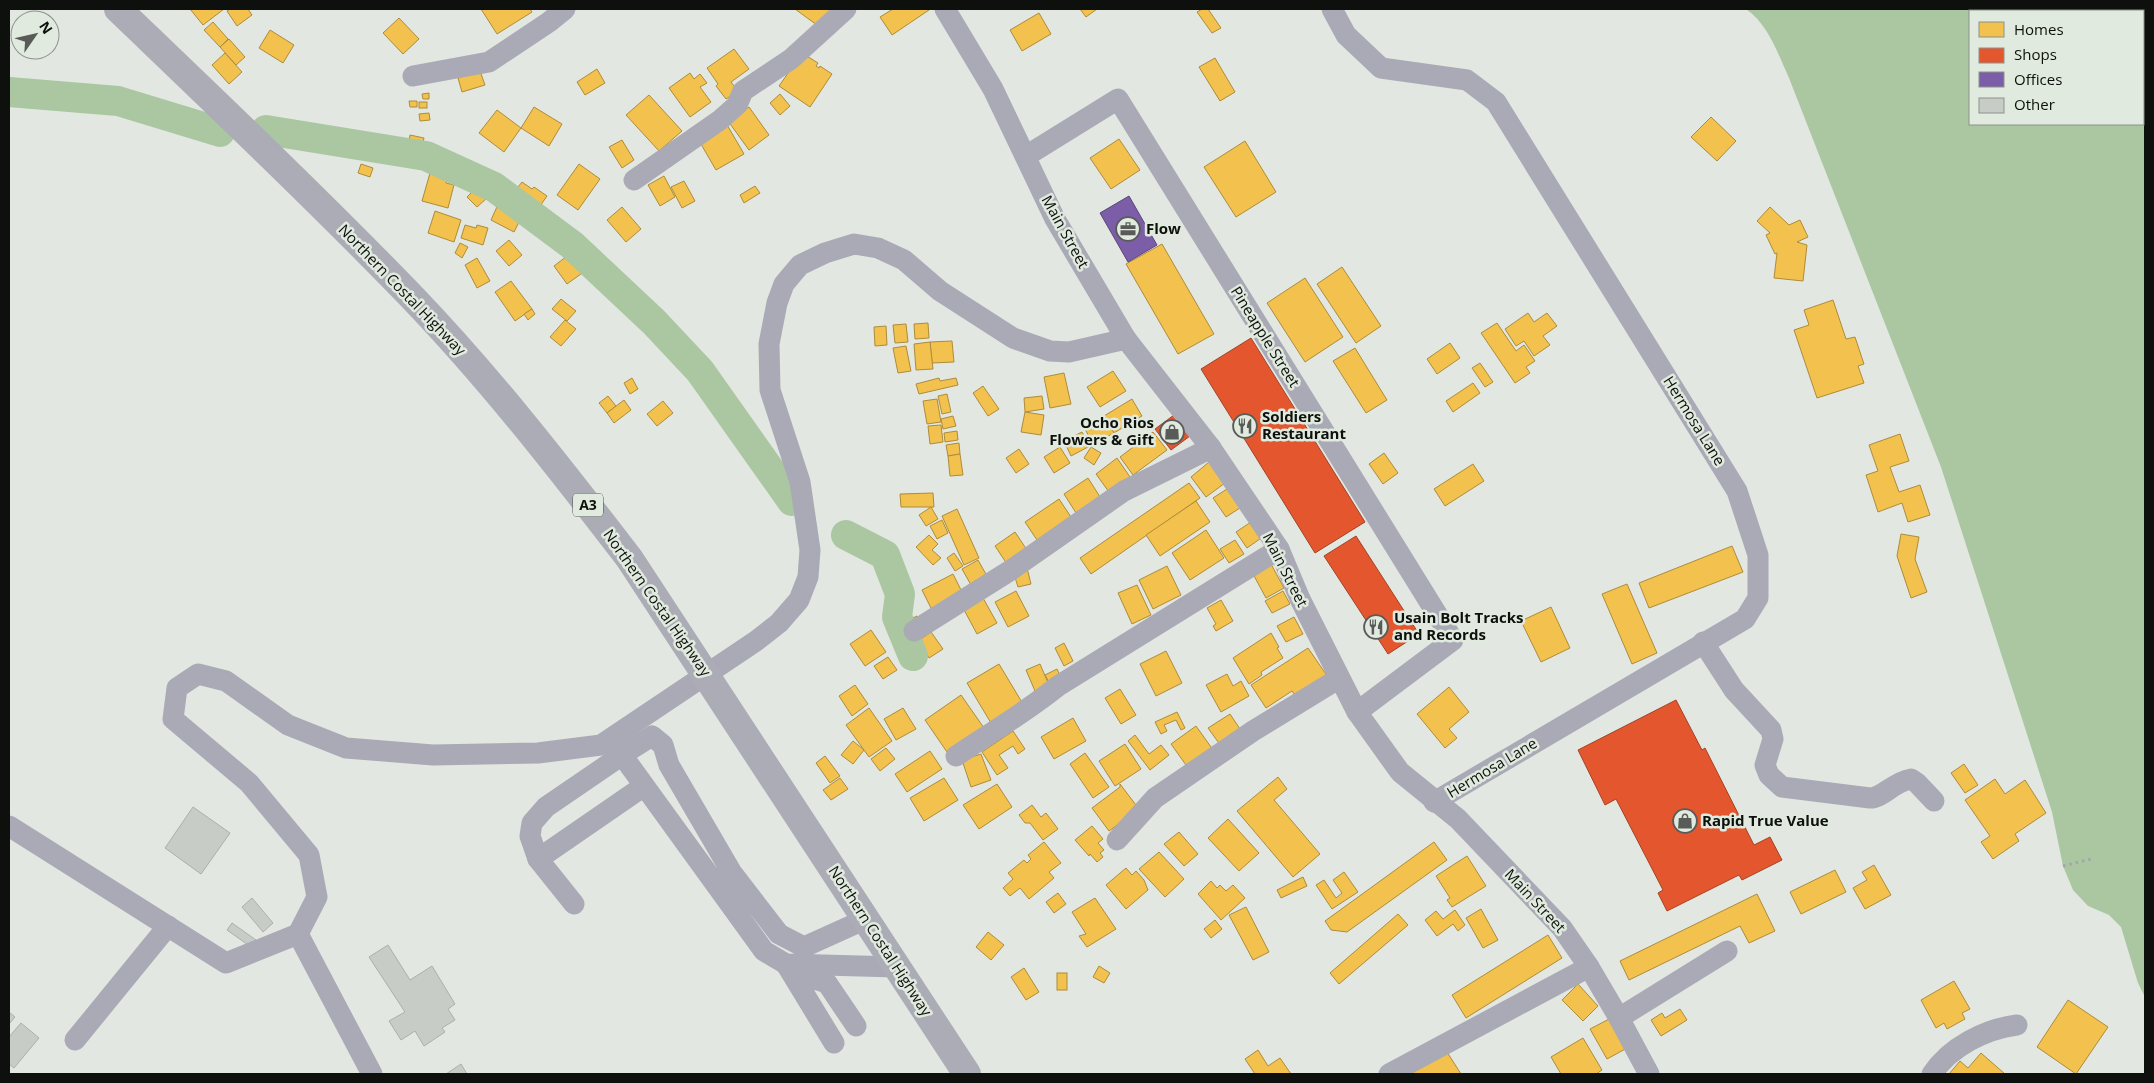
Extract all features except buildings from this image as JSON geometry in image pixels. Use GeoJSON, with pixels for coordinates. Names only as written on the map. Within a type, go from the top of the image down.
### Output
{"type":"FeatureCollection","features":[{"type":"Feature","properties":{"kind":"main road","name":"Northern Costal Highway"},"geometry":{"type":"LineString","coordinates":[[118,9],[307,192],[410,295],[510,406],[630,558],[967,1074]]}},
{"type":"Feature","properties":{"kind":"street"},"geometry":{"type":"LineString","coordinates":[[413,76],[489,62],[550,22],[565,9]]}},
{"type":"Feature","properties":{"kind":"street"},"geometry":{"type":"LineString","coordinates":[[634,180],[720,120],[737,105],[743,90],[791,59],[846,9]]}},
{"type":"Feature","properties":{"kind":"street","name":"Main Street"},"geometry":{"type":"LineString","coordinates":[[945,9],[993,89],[1055,219],[1126,339],[1211,448],[1278,550],[1338,678],[1357,712],[1400,772],[1458,820],[1562,928],[1590,967],[1648,1074]]}},
{"type":"Feature","properties":{"kind":"street","name":"Hermosa Lane"},"geometry":{"type":"LineString","coordinates":[[1332,9],[1346,35],[1381,68],[1467,80],[1496,102],[1737,492],[1758,555],[1758,598],[1745,619],[1434,802]]}},
{"type":"Feature","properties":{"kind":"street","name":"Pineapple Street"},"geometry":{"type":"LineString","coordinates":[[1026,156],[1118,99],[1453,640],[1357,712]]}},
{"type":"Feature","properties":{"kind":"street"},"geometry":{"type":"LineString","coordinates":[[9,826],[226,963],[298,934],[317,897],[309,855],[250,783],[172,719],[177,688],[198,674],[226,681],[288,725],[346,748],[433,755],[538,753],[601,745],[756,641],[779,623],[799,600],[808,577],[810,550],[800,482],[770,390],[769,344],[777,303],[784,284],[800,266],[825,253],[854,244],[878,248],[904,260],[940,291],[1013,338],[1050,351],[1070,352],[1126,339]]}},
{"type":"Feature","properties":{"kind":"street"},"geometry":{"type":"LineString","coordinates":[[914,630],[1011,570],[1124,491],[1211,448]]}},
{"type":"Feature","properties":{"kind":"street"},"geometry":{"type":"LineString","coordinates":[[956,756],[1006,722],[1028,710],[1058,686],[1278,550]]}},
{"type":"Feature","properties":{"kind":"street"},"geometry":{"type":"LineString","coordinates":[[1703,642],[1734,690],[1771,730],[1773,739],[1764,765],[1769,775],[1782,787],[1870,798],[1879,796],[1894,784],[1911,779],[1934,801]]}},
{"type":"Feature","properties":{"kind":"street"},"geometry":{"type":"LineString","coordinates":[[1117,840],[1155,798],[1338,678]]}},
{"type":"Feature","properties":{"kind":"street"},"geometry":{"type":"LineString","coordinates":[[574,904],[538,859],[530,836],[532,823],[546,808],[652,736],[663,745],[669,765],[732,873],[779,934],[804,947],[866,919]]}},
{"type":"Feature","properties":{"kind":"street"},"geometry":{"type":"LineString","coordinates":[[622,755],[764,952],[790,971],[827,983],[856,1026]]}},
{"type":"Feature","properties":{"kind":"street"},"geometry":{"type":"LineString","coordinates":[[538,859],[644,786]]}},
{"type":"Feature","properties":{"kind":"street"},"geometry":{"type":"LineString","coordinates":[[75,1040],[168,926]]}},
{"type":"Feature","properties":{"kind":"street"},"geometry":{"type":"LineString","coordinates":[[298,934],[372,1074]]}},
{"type":"Feature","properties":{"kind":"street"},"geometry":{"type":"LineString","coordinates":[[1619,1018],[1727,951]]}},
{"type":"Feature","properties":{"kind":"street"},"geometry":{"type":"LineString","coordinates":[[790,971],[897,967]]}},
{"type":"Feature","properties":{"kind":"street"},"geometry":{"type":"LineString","coordinates":[[1389,1074],[1590,967]]}},
{"type":"Feature","properties":{"kind":"street"},"geometry":{"type":"LineString","coordinates":[[790,971],[834,1043]]}},
{"type":"Feature","properties":{"kind":"street"},"geometry":{"type":"LineString","coordinates":[[1932,1074],[1939,1064],[1966,1043],[1998,1027],[2017,1025]]}},
{"type":"Feature","properties":{"kind":"path"},"geometry":{"type":"LineString","coordinates":[[2063,866],[2091,859]]}},
{"type":"Feature","properties":{"kind":"shaded area"},"geometry":{"type":"Polygon","coordinates":[[[1746,9],[2145,9],[2145,997],[2138,983],[2121,927],[2109,915],[2088,906],[2073,890],[2063,866],[2052,812],[1941,467],[1789,78],[1772,40],[1760,23],[1746,9]]]}},
{"type":"Feature","properties":{"kind":"waterway"},"geometry":{"type":"LineString","coordinates":[[9,92],[118,101],[220,132]]}},
{"type":"Feature","properties":{"kind":"waterway"},"geometry":{"type":"LineString","coordinates":[[266,130],[426,156],[494,187],[572,245],[654,322],[700,371],[792,501]]}},
{"type":"Feature","properties":{"kind":"waterway"},"geometry":{"type":"LineString","coordinates":[[846,535],[885,555],[900,594],[897,617],[913,656]]}},
{"type":"Feature","properties":{"kind":"place","name":"Flow"},"geometry":{"type":"Point","coordinates":[1128,229]}},
{"type":"Feature","properties":{"kind":"place","name":"Soldiers Restaurant"},"geometry":{"type":"Point","coordinates":[1245,426]}},
{"type":"Feature","properties":{"kind":"place","name":"Ocho Rios Flowers & Gift"},"geometry":{"type":"Point","coordinates":[1172,432]}},
{"type":"Feature","properties":{"kind":"place","name":"Usain Bolt Tracks and Records"},"geometry":{"type":"Point","coordinates":[1376,627]}},
{"type":"Feature","properties":{"kind":"place","name":"Rapid True Value"},"geometry":{"type":"Point","coordinates":[1685,821]}}]}
